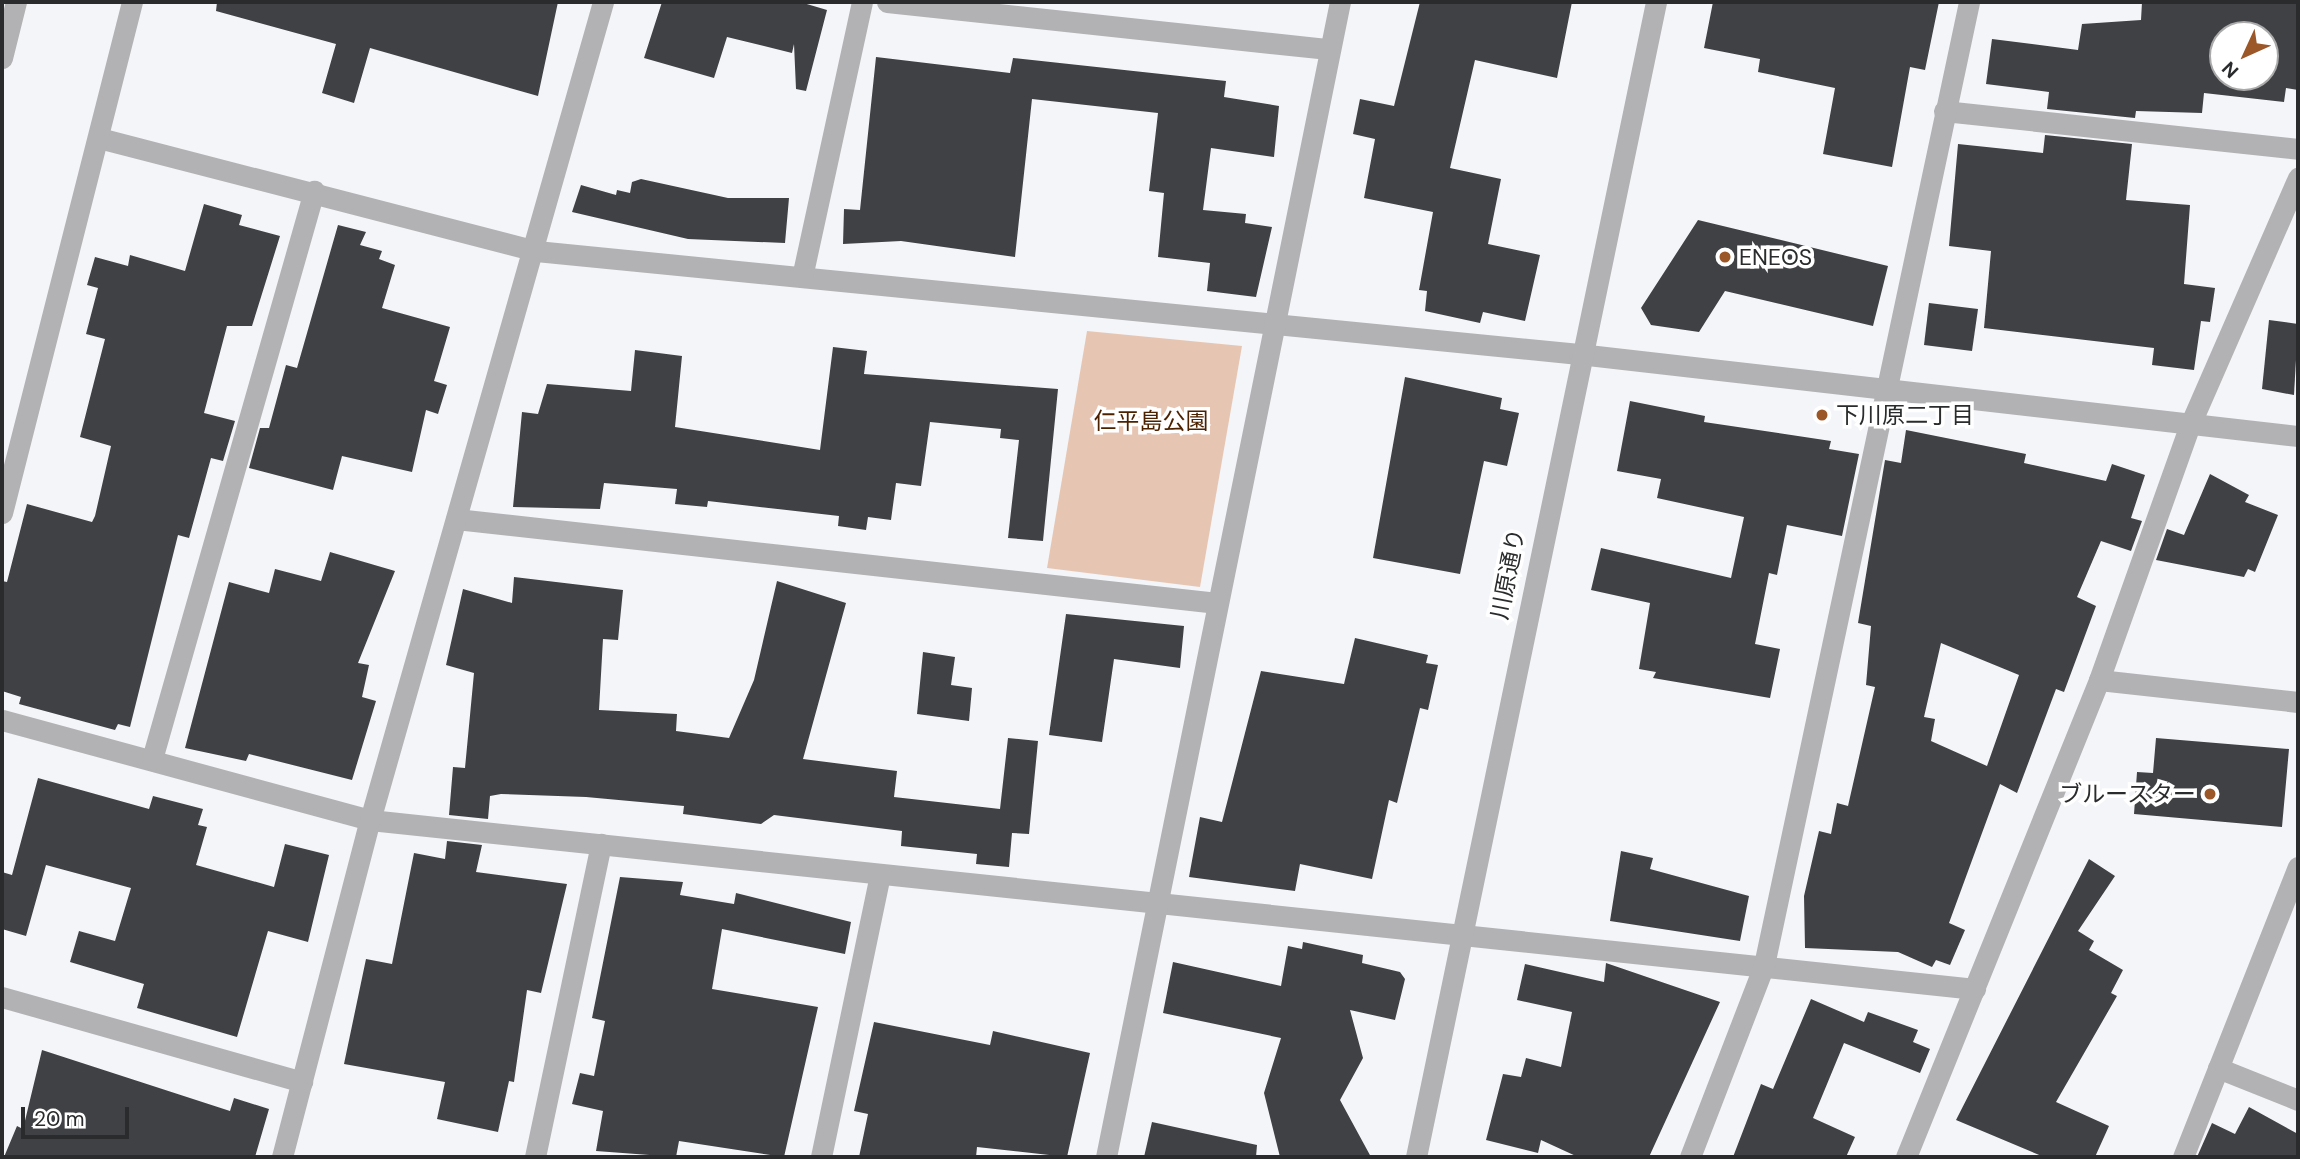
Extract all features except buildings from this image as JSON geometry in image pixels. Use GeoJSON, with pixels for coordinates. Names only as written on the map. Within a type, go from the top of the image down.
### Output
{"type":"FeatureCollection","features":[{"type":"Feature","properties":{"kind":"street"},"geometry":{"type":"LineString","coordinates":[[2,58],[16,2]]}},
{"type":"Feature","properties":{"kind":"street"},"geometry":{"type":"LineString","coordinates":[[2,513],[132,2]]}},
{"type":"Feature","properties":{"kind":"street"},"geometry":{"type":"LineString","coordinates":[[282,1157],[370,820],[536,251],[603,2]]}},
{"type":"Feature","properties":{"kind":"street"},"geometry":{"type":"LineString","coordinates":[[802,277],[862,2]]}},
{"type":"Feature","properties":{"kind":"street"},"geometry":{"type":"LineString","coordinates":[[887,2],[1329,49]]}},
{"type":"Feature","properties":{"kind":"street"},"geometry":{"type":"LineString","coordinates":[[1106,1157],[1340,2]]}},
{"type":"Feature","properties":{"kind":"street","name":"川原通り"},"geometry":{"type":"LineString","coordinates":[[1416,1157],[1579,354],[1656,2]]}},
{"type":"Feature","properties":{"kind":"street"},"geometry":{"type":"LineString","coordinates":[[1690,1157],[1764,965],[1969,2]]}},
{"type":"Feature","properties":{"kind":"street"},"geometry":{"type":"LineString","coordinates":[[1944,111],[2298,149]]}},
{"type":"Feature","properties":{"kind":"street"},"geometry":{"type":"LineString","coordinates":[[99,138],[314,191],[536,251],[1579,354],[2298,436]]}},
{"type":"Feature","properties":{"kind":"street"},"geometry":{"type":"LineString","coordinates":[[1906,1157],[2099,680],[2190,425],[2298,178]]}},
{"type":"Feature","properties":{"kind":"street"},"geometry":{"type":"LineString","coordinates":[[152,759],[314,191]]}},
{"type":"Feature","properties":{"kind":"street"},"geometry":{"type":"LineString","coordinates":[[456,519],[1217,603]]}},
{"type":"Feature","properties":{"kind":"street"},"geometry":{"type":"LineString","coordinates":[[2099,680],[2298,702]]}},
{"type":"Feature","properties":{"kind":"street"},"geometry":{"type":"LineString","coordinates":[[2,720],[370,820],[1975,989]]}},
{"type":"Feature","properties":{"kind":"street"},"geometry":{"type":"LineString","coordinates":[[535,1157],[601,844]]}},
{"type":"Feature","properties":{"kind":"street"},"geometry":{"type":"LineString","coordinates":[[2183,1157],[2298,867]]}},
{"type":"Feature","properties":{"kind":"street"},"geometry":{"type":"LineString","coordinates":[[821,1157],[880,874]]}},
{"type":"Feature","properties":{"kind":"street"},"geometry":{"type":"LineString","coordinates":[[2,997],[302,1082]]}},
{"type":"Feature","properties":{"kind":"street"},"geometry":{"type":"LineString","coordinates":[[2218,1068],[2298,1100]]}},
{"type":"Feature","properties":{"kind":"green space","name":"仁平島公園"},"geometry":{"type":"Polygon","coordinates":[[[1087,331],[1242,346],[1200,587],[1047,568],[1087,331]]]}},
{"type":"Feature","properties":{"kind":"place","name":"ENEOS"},"geometry":{"type":"Point","coordinates":[1725,257]}},
{"type":"Feature","properties":{"kind":"place","name":"下川原二丁目"},"geometry":{"type":"Point","coordinates":[1822,415]}},
{"type":"Feature","properties":{"kind":"place","name":"ブルースター"},"geometry":{"type":"Point","coordinates":[2210,794]}}]}
